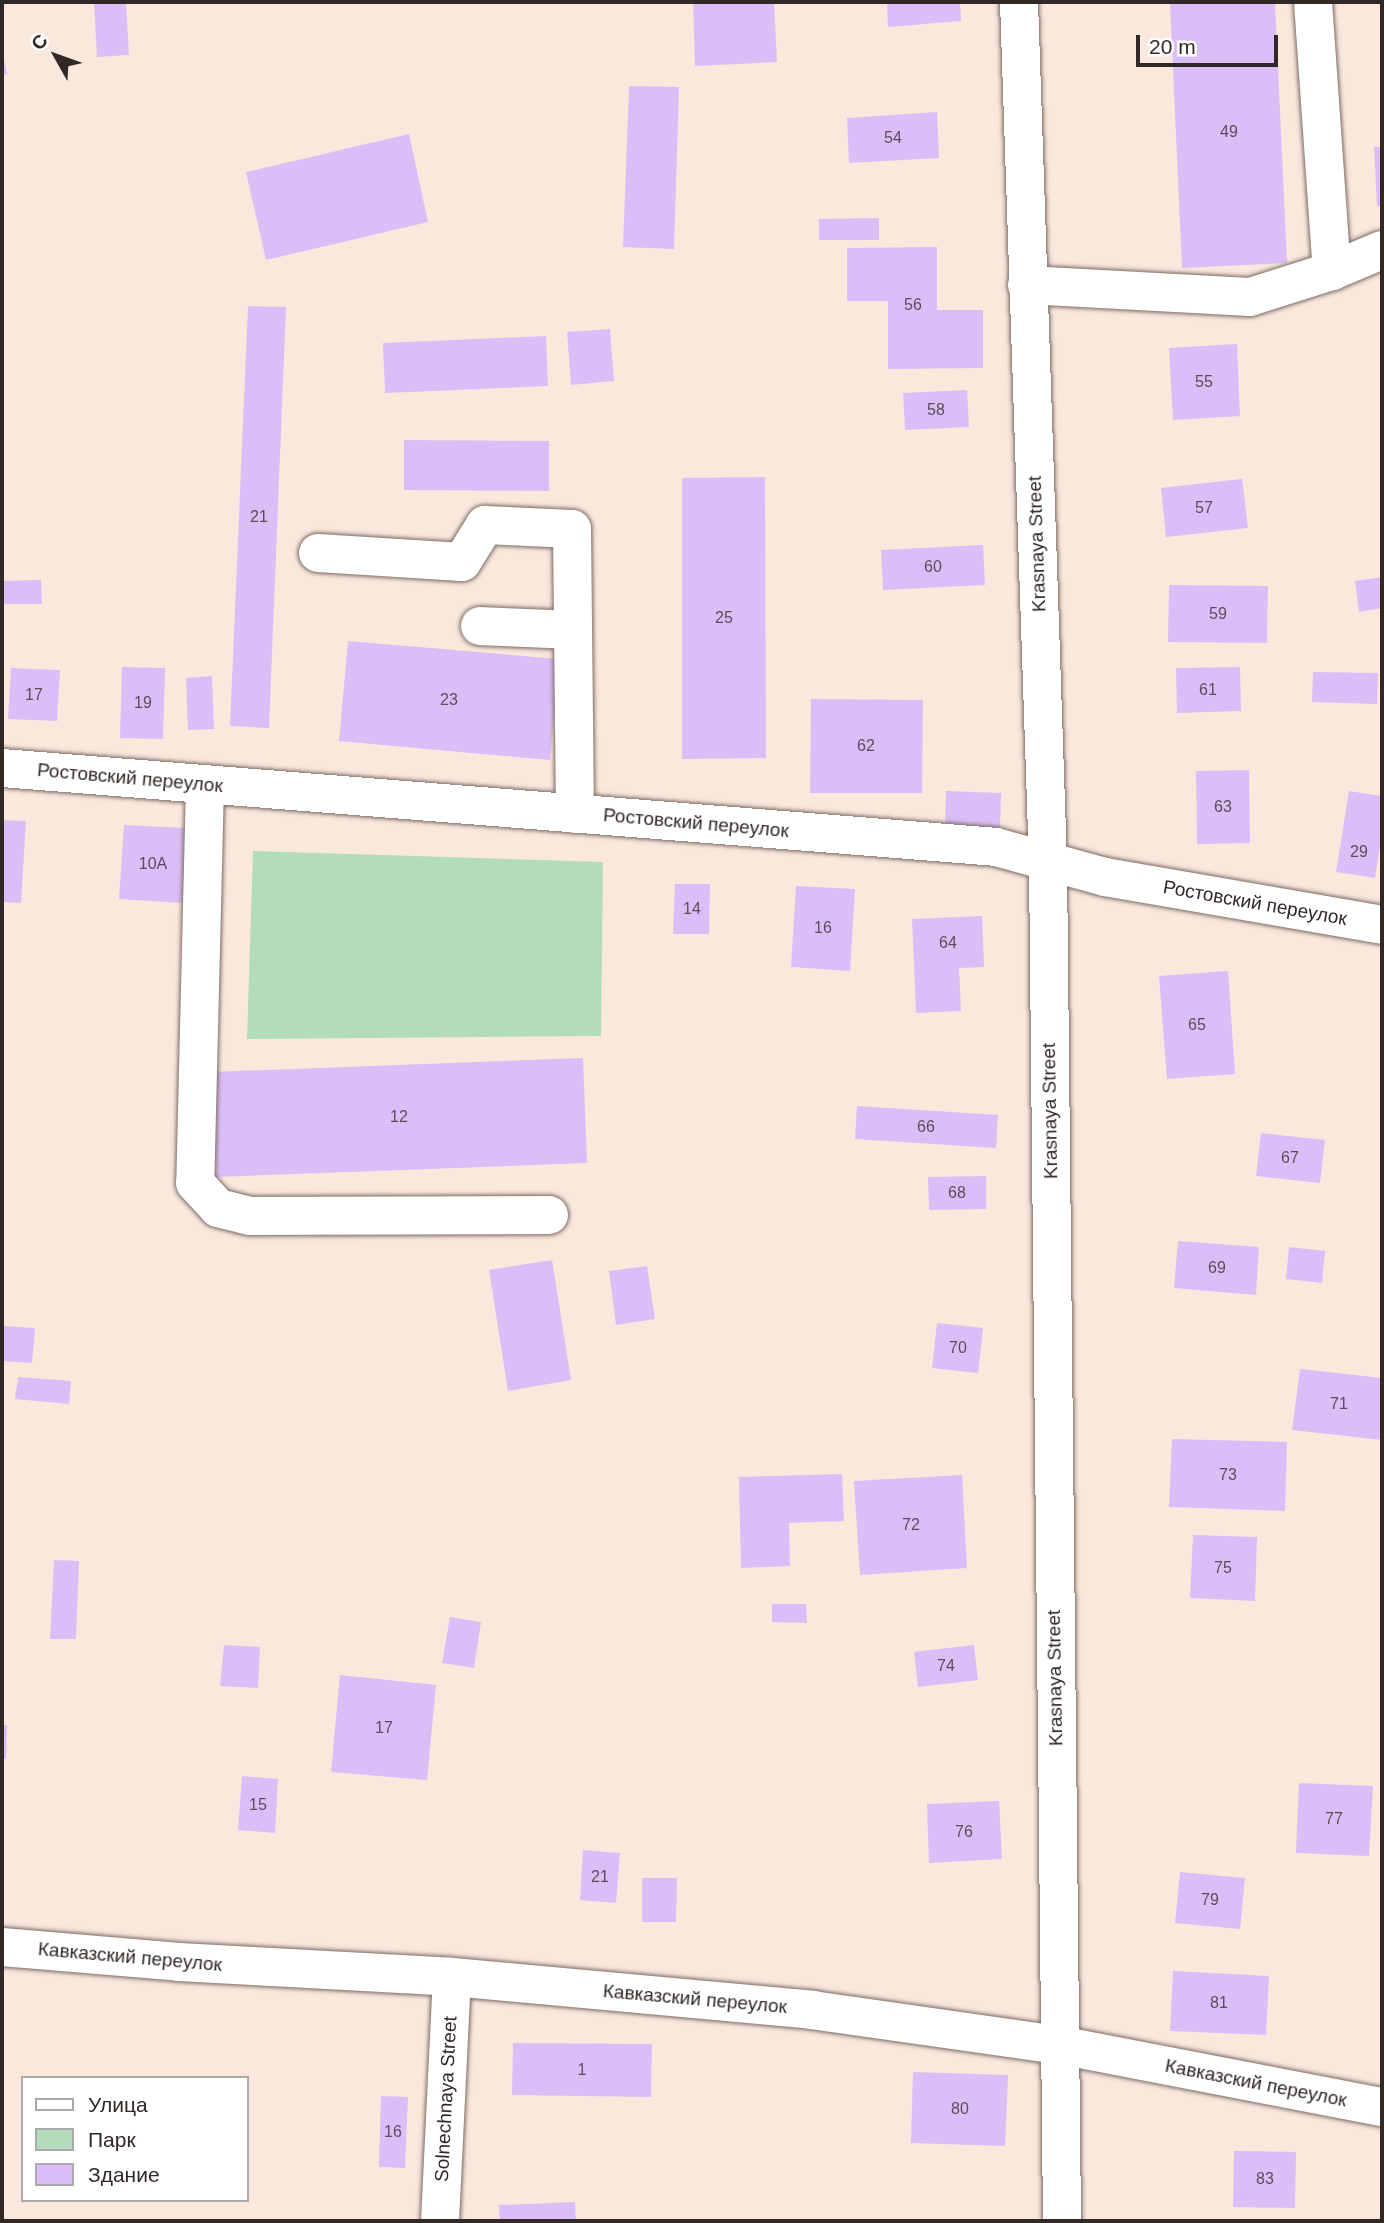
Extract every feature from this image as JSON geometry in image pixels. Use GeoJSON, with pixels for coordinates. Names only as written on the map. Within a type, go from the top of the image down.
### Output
{"type":"FeatureCollection","features":[{"type":"Feature","properties":{"kind":"street","name":"Krasnaya Street"},"geometry":{"type":"LineString","coordinates":[[1019,2],[1048,863],[1062,2221]]}},
{"type":"Feature","properties":{"kind":"street"},"geometry":{"type":"LineString","coordinates":[[1313,2],[1332,271]]}},
{"type":"Feature","properties":{"kind":"street"},"geometry":{"type":"LineString","coordinates":[[1027,285],[1251,297],[1332,271],[1382,250]]}},
{"type":"Feature","properties":{"kind":"street"},"geometry":{"type":"LineString","coordinates":[[318,553],[463,562],[485,524],[572,529],[575,814]]}},
{"type":"Feature","properties":{"kind":"street"},"geometry":{"type":"LineString","coordinates":[[480,626],[572,630]]}},
{"type":"Feature","properties":{"kind":"street","name":"Ростовский переулок"},"geometry":{"type":"LineString","coordinates":[[2,768],[996,847],[1105,877],[1382,925]]}},
{"type":"Feature","properties":{"kind":"street"},"geometry":{"type":"LineString","coordinates":[[205,784],[195,1183],[218,1209],[250,1216],[549,1215]]}},
{"type":"Feature","properties":{"kind":"street","name":"Кавказский переулок"},"geometry":{"type":"LineString","coordinates":[[2,1947],[179,1962],[452,1977],[812,2010],[1059,2045],[1382,2107]]}},
{"type":"Feature","properties":{"kind":"street","name":"Solnechnaya Street"},"geometry":{"type":"LineString","coordinates":[[440,2221],[452,1977]]}},
{"type":"Feature","properties":{"kind":"green space"},"geometry":{"type":"Polygon","coordinates":[[[253,851],[603,862],[601,1036],[247,1039],[253,851]]]}},
{"type":"Feature","properties":{"kind":"building"},"geometry":{"type":"Polygon","coordinates":[[[126,2],[129,55],[97,57],[94,3],[126,2]]]}},
{"type":"Feature","properties":{"kind":"building"},"geometry":{"type":"Polygon","coordinates":[[[693,2],[774,2],[777,62],[695,66],[693,2]]]}},
{"type":"Feature","properties":{"kind":"building"},"geometry":{"type":"Polygon","coordinates":[[[887,2],[960,2],[961,21],[888,27],[887,2]]]}},
{"type":"Feature","properties":{"kind":"building"},"geometry":{"type":"Polygon","coordinates":[[[1170,2],[1275,2],[1287,263],[1182,268],[1170,2]]]}},
{"type":"Feature","properties":{"kind":"building"},"geometry":{"type":"Polygon","coordinates":[[[2,50],[7,74],[2,75],[2,50]]]}},
{"type":"Feature","properties":{"kind":"building"},"geometry":{"type":"Polygon","coordinates":[[[629,86],[679,87],[674,249],[623,247],[629,86]]]}},
{"type":"Feature","properties":{"kind":"building"},"geometry":{"type":"Polygon","coordinates":[[[937,112],[939,158],[849,163],[847,118],[937,112]]]}},
{"type":"Feature","properties":{"kind":"building"},"geometry":{"type":"Polygon","coordinates":[[[409,134],[428,222],[266,260],[246,172],[409,134]]]}},
{"type":"Feature","properties":{"kind":"building"},"geometry":{"type":"Polygon","coordinates":[[[1374,147],[1382,147],[1382,206],[1377,206],[1374,147]]]}},
{"type":"Feature","properties":{"kind":"building"},"geometry":{"type":"Polygon","coordinates":[[[879,218],[879,240],[819,240],[819,219],[879,218]]]}},
{"type":"Feature","properties":{"kind":"building"},"geometry":{"type":"Polygon","coordinates":[[[937,247],[937,310],[983,310],[983,368],[888,369],[888,301],[847,301],[847,248],[937,247]]]}},
{"type":"Feature","properties":{"kind":"building"},"geometry":{"type":"Polygon","coordinates":[[[248,306],[286,307],[269,728],[230,726],[248,306]]]}},
{"type":"Feature","properties":{"kind":"building"},"geometry":{"type":"Polygon","coordinates":[[[610,329],[614,381],[571,385],[567,332],[610,329]]]}},
{"type":"Feature","properties":{"kind":"building"},"geometry":{"type":"Polygon","coordinates":[[[546,336],[548,386],[385,393],[383,343],[546,336]]]}},
{"type":"Feature","properties":{"kind":"building"},"geometry":{"type":"Polygon","coordinates":[[[1237,344],[1240,416],[1173,420],[1169,348],[1237,344]]]}},
{"type":"Feature","properties":{"kind":"building"},"geometry":{"type":"Polygon","coordinates":[[[967,390],[969,427],[905,430],[903,393],[967,390]]]}},
{"type":"Feature","properties":{"kind":"building"},"geometry":{"type":"Polygon","coordinates":[[[404,440],[549,441],[549,491],[404,490],[404,440]]]}},
{"type":"Feature","properties":{"kind":"building"},"geometry":{"type":"Polygon","coordinates":[[[765,477],[766,758],[682,759],[682,478],[765,477]]]}},
{"type":"Feature","properties":{"kind":"building"},"geometry":{"type":"Polygon","coordinates":[[[1242,479],[1248,528],[1166,537],[1161,488],[1242,479]]]}},
{"type":"Feature","properties":{"kind":"building"},"geometry":{"type":"Polygon","coordinates":[[[983,545],[985,585],[883,590],[881,550],[983,545]]]}},
{"type":"Feature","properties":{"kind":"building"},"geometry":{"type":"Polygon","coordinates":[[[1382,577],[1382,608],[1359,612],[1355,581],[1382,577]]]}},
{"type":"Feature","properties":{"kind":"building"},"geometry":{"type":"Polygon","coordinates":[[[41,580],[42,604],[2,604],[2,581],[41,580]]]}},
{"type":"Feature","properties":{"kind":"building"},"geometry":{"type":"Polygon","coordinates":[[[1169,585],[1268,586],[1267,643],[1168,642],[1169,585]]]}},
{"type":"Feature","properties":{"kind":"building"},"geometry":{"type":"Polygon","coordinates":[[[348,641],[559,659],[550,760],[339,741],[348,641]]]}},
{"type":"Feature","properties":{"kind":"building"},"geometry":{"type":"Polygon","coordinates":[[[122,667],[165,668],[163,739],[120,738],[122,667]]]}},
{"type":"Feature","properties":{"kind":"building"},"geometry":{"type":"Polygon","coordinates":[[[1240,667],[1241,711],[1177,713],[1176,668],[1240,667]]]}},
{"type":"Feature","properties":{"kind":"building"},"geometry":{"type":"Polygon","coordinates":[[[11,668],[60,670],[57,721],[8,719],[11,668]]]}},
{"type":"Feature","properties":{"kind":"building"},"geometry":{"type":"Polygon","coordinates":[[[1313,672],[1378,673],[1377,704],[1312,702],[1313,672]]]}},
{"type":"Feature","properties":{"kind":"building"},"geometry":{"type":"Polygon","coordinates":[[[212,676],[214,729],[188,730],[186,678],[212,676]]]}},
{"type":"Feature","properties":{"kind":"building"},"geometry":{"type":"Polygon","coordinates":[[[811,699],[923,700],[922,793],[810,793],[811,699]]]}},
{"type":"Feature","properties":{"kind":"building"},"geometry":{"type":"Polygon","coordinates":[[[1249,770],[1250,843],[1197,844],[1196,771],[1249,770]]]}},
{"type":"Feature","properties":{"kind":"building"},"geometry":{"type":"Polygon","coordinates":[[[946,791],[1001,793],[1000,828],[945,827],[946,791]]]}},
{"type":"Feature","properties":{"kind":"building"},"geometry":{"type":"Polygon","coordinates":[[[1349,791],[1382,796],[1382,832],[1375,878],[1336,872],[1349,791]]]}},
{"type":"Feature","properties":{"kind":"building"},"geometry":{"type":"Polygon","coordinates":[[[2,820],[26,821],[21,903],[2,902],[2,820]]]}},
{"type":"Feature","properties":{"kind":"building"},"geometry":{"type":"Polygon","coordinates":[[[124,825],[187,828],[182,903],[119,899],[124,825]]]}},
{"type":"Feature","properties":{"kind":"building"},"geometry":{"type":"Polygon","coordinates":[[[675,884],[710,884],[709,934],[673,934],[675,884]]]}},
{"type":"Feature","properties":{"kind":"building"},"geometry":{"type":"Polygon","coordinates":[[[796,886],[855,889],[850,971],[791,967],[796,886]]]}},
{"type":"Feature","properties":{"kind":"building"},"geometry":{"type":"Polygon","coordinates":[[[982,916],[984,967],[959,968],[961,1011],[916,1013],[912,919],[982,916]]]}},
{"type":"Feature","properties":{"kind":"building"},"geometry":{"type":"Polygon","coordinates":[[[1228,971],[1235,1074],[1167,1079],[1159,976],[1228,971]]]}},
{"type":"Feature","properties":{"kind":"building"},"geometry":{"type":"Polygon","coordinates":[[[583,1058],[587,1163],[216,1177],[212,1072],[583,1058]]]}},
{"type":"Feature","properties":{"kind":"building"},"geometry":{"type":"Polygon","coordinates":[[[857,1106],[998,1115],[996,1148],[855,1139],[857,1106]]]}},
{"type":"Feature","properties":{"kind":"building"},"geometry":{"type":"Polygon","coordinates":[[[1261,1133],[1325,1140],[1320,1183],[1256,1176],[1261,1133]]]}},
{"type":"Feature","properties":{"kind":"building"},"geometry":{"type":"Polygon","coordinates":[[[986,1176],[986,1209],[929,1210],[928,1177],[986,1176]]]}},
{"type":"Feature","properties":{"kind":"building"},"geometry":{"type":"Polygon","coordinates":[[[1178,1241],[1259,1247],[1256,1295],[1174,1288],[1178,1241]]]}},
{"type":"Feature","properties":{"kind":"building"},"geometry":{"type":"Polygon","coordinates":[[[1289,1247],[1325,1251],[1322,1283],[1286,1279],[1289,1247]]]}},
{"type":"Feature","properties":{"kind":"building"},"geometry":{"type":"Polygon","coordinates":[[[552,1260],[571,1380],[508,1391],[489,1270],[552,1260]]]}},
{"type":"Feature","properties":{"kind":"building"},"geometry":{"type":"Polygon","coordinates":[[[647,1266],[655,1319],[616,1325],[609,1271],[647,1266]]]}},
{"type":"Feature","properties":{"kind":"building"},"geometry":{"type":"Polygon","coordinates":[[[937,1323],[983,1328],[978,1373],[932,1368],[937,1323]]]}},
{"type":"Feature","properties":{"kind":"building"},"geometry":{"type":"Polygon","coordinates":[[[2,1326],[35,1328],[32,1363],[2,1361],[2,1326]]]}},
{"type":"Feature","properties":{"kind":"building"},"geometry":{"type":"Polygon","coordinates":[[[1300,1369],[1382,1378],[1382,1440],[1292,1430],[1300,1369]]]}},
{"type":"Feature","properties":{"kind":"building"},"geometry":{"type":"Polygon","coordinates":[[[18,1377],[71,1381],[69,1404],[15,1399],[18,1377]]]}},
{"type":"Feature","properties":{"kind":"building"},"geometry":{"type":"Polygon","coordinates":[[[1172,1439],[1287,1442],[1285,1511],[1169,1507],[1172,1439]]]}},
{"type":"Feature","properties":{"kind":"building"},"geometry":{"type":"Polygon","coordinates":[[[842,1474],[844,1521],[789,1523],[790,1566],[741,1568],[739,1477],[842,1474]]]}},
{"type":"Feature","properties":{"kind":"building"},"geometry":{"type":"Polygon","coordinates":[[[962,1475],[967,1568],[860,1575],[854,1481],[962,1475]]]}},
{"type":"Feature","properties":{"kind":"building"},"geometry":{"type":"Polygon","coordinates":[[[1193,1535],[1257,1537],[1255,1601],[1190,1598],[1193,1535]]]}},
{"type":"Feature","properties":{"kind":"building"},"geometry":{"type":"Polygon","coordinates":[[[54,1560],[79,1561],[76,1639],[50,1639],[54,1560]]]}},
{"type":"Feature","properties":{"kind":"building"},"geometry":{"type":"Polygon","coordinates":[[[772,1604],[806,1604],[807,1623],[772,1622],[772,1604]]]}},
{"type":"Feature","properties":{"kind":"building"},"geometry":{"type":"Polygon","coordinates":[[[450,1617],[481,1622],[474,1668],[442,1663],[450,1617]]]}},
{"type":"Feature","properties":{"kind":"building"},"geometry":{"type":"Polygon","coordinates":[[[224,1645],[260,1647],[258,1688],[220,1686],[224,1645]]]}},
{"type":"Feature","properties":{"kind":"building"},"geometry":{"type":"Polygon","coordinates":[[[974,1645],[978,1680],[918,1687],[914,1652],[974,1645]]]}},
{"type":"Feature","properties":{"kind":"building"},"geometry":{"type":"Polygon","coordinates":[[[340,1675],[436,1685],[427,1780],[331,1772],[340,1675]]]}},
{"type":"Feature","properties":{"kind":"building"},"geometry":{"type":"Polygon","coordinates":[[[2,1725],[7,1725],[6,1759],[2,1759],[2,1725]]]}},
{"type":"Feature","properties":{"kind":"building"},"geometry":{"type":"Polygon","coordinates":[[[242,1776],[278,1779],[275,1833],[238,1830],[242,1776]]]}},
{"type":"Feature","properties":{"kind":"building"},"geometry":{"type":"Polygon","coordinates":[[[1299,1783],[1373,1786],[1369,1856],[1296,1853],[1299,1783]]]}},
{"type":"Feature","properties":{"kind":"building"},"geometry":{"type":"Polygon","coordinates":[[[999,1801],[1002,1859],[929,1863],[927,1804],[999,1801]]]}},
{"type":"Feature","properties":{"kind":"building"},"geometry":{"type":"Polygon","coordinates":[[[583,1850],[620,1853],[616,1903],[580,1900],[583,1850]]]}},
{"type":"Feature","properties":{"kind":"building"},"geometry":{"type":"Polygon","coordinates":[[[1180,1872],[1245,1878],[1240,1929],[1175,1923],[1180,1872]]]}},
{"type":"Feature","properties":{"kind":"building"},"geometry":{"type":"Polygon","coordinates":[[[642,1878],[677,1878],[676,1922],[642,1922],[642,1878]]]}},
{"type":"Feature","properties":{"kind":"building"},"geometry":{"type":"Polygon","coordinates":[[[1173,1971],[1269,1976],[1266,2035],[1170,2031],[1173,1971]]]}},
{"type":"Feature","properties":{"kind":"building"},"geometry":{"type":"Polygon","coordinates":[[[513,2043],[652,2044],[651,2097],[512,2095],[513,2043]]]}},
{"type":"Feature","properties":{"kind":"building"},"geometry":{"type":"Polygon","coordinates":[[[913,2072],[1008,2075],[1005,2146],[911,2143],[913,2072]]]}},
{"type":"Feature","properties":{"kind":"building"},"geometry":{"type":"Polygon","coordinates":[[[381,2096],[408,2097],[405,2168],[379,2167],[381,2096]]]}},
{"type":"Feature","properties":{"kind":"building"},"geometry":{"type":"Polygon","coordinates":[[[1234,2151],[1296,2152],[1295,2208],[1233,2207],[1234,2151]]]}},
{"type":"Feature","properties":{"kind":"building"},"geometry":{"type":"Polygon","coordinates":[[[575,2202],[576,2221],[500,2221],[499,2205],[575,2202]]]}}]}
